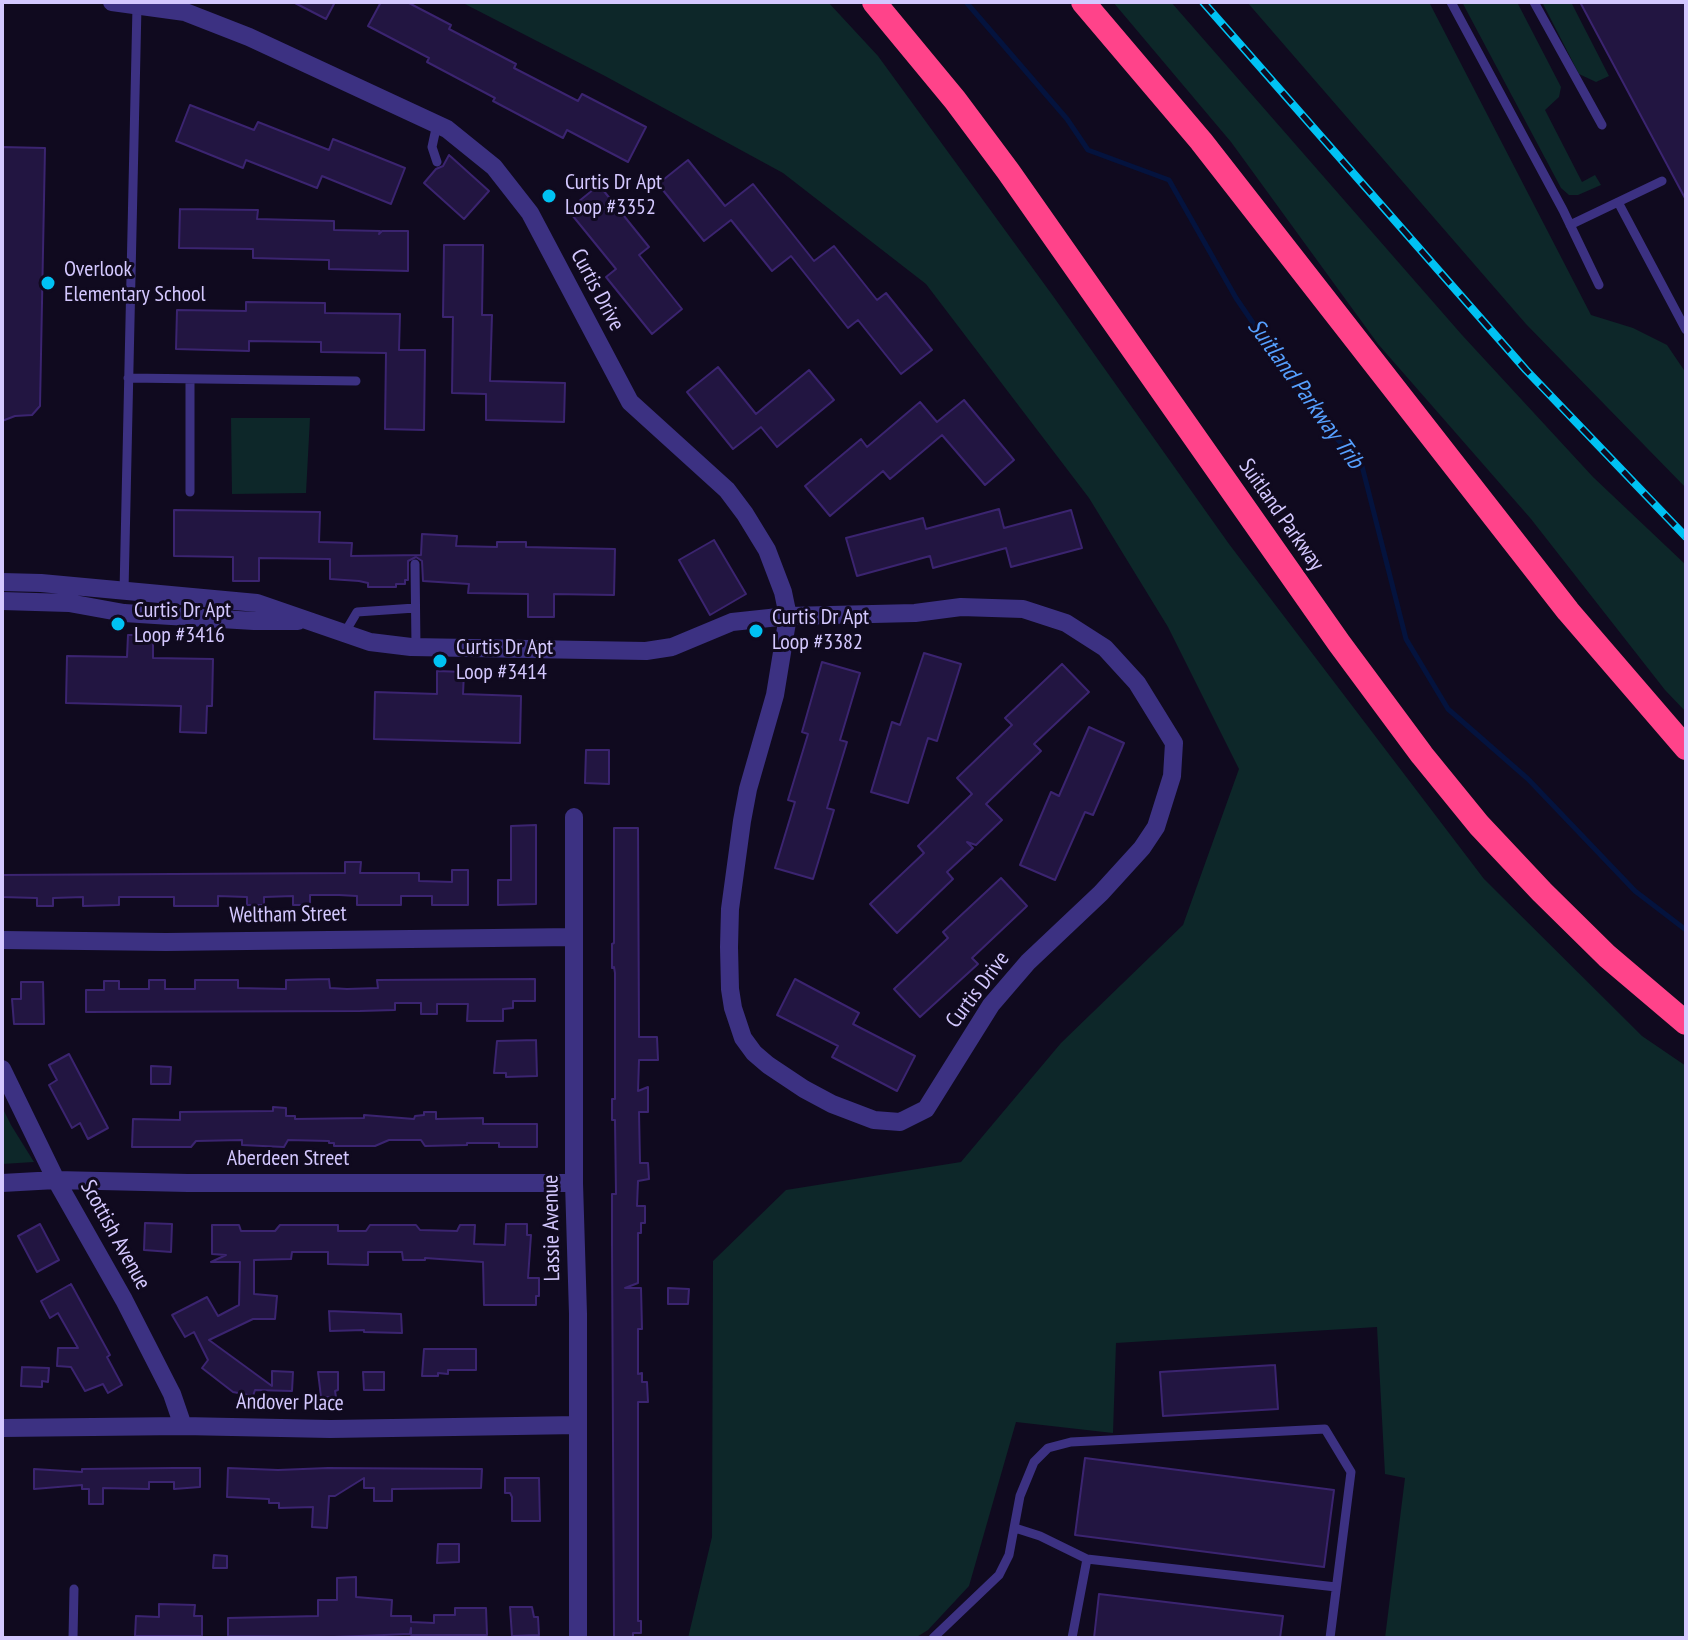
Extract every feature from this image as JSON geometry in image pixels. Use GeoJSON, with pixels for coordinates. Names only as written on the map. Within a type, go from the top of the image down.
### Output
{"type":"FeatureCollection","features":[{"type":"Feature","properties":{"kind":"highway","name":"Suitland Parkway"},"geometry":{"type":"LineString","coordinates":[[874,2],[955,100],[1008,171],[1339,643],[1422,755],[1479,825],[1552,903],[1607,956],[1686,1023]]}},
{"type":"Feature","properties":{"kind":"highway"},"geometry":{"type":"LineString","coordinates":[[1083,2],[1201,141],[1558,599],[1686,748]]}},
{"type":"Feature","properties":{"kind":"street","name":"Curtis Drive"},"geometry":{"type":"LineString","coordinates":[[2,582],[257,603],[370,642],[416,647],[646,651],[672,647],[732,622],[788,616],[915,613],[961,607],[1023,609],[1066,623],[1105,648],[1137,683],[1174,743],[1172,776],[1156,827],[1142,848],[1101,893],[1028,962],[991,1005],[926,1109],[900,1122],[856,1115],[804,1089],[768,1065],[743,1038],[733,1008],[729,972],[730,909],[742,821],[775,695],[788,616],[783,592],[767,550],[745,514],[727,490],[630,402],[530,213],[494,167],[447,129],[249,37],[185,12],[112,2]]}},
{"type":"Feature","properties":{"kind":"street","name":"Curtis Drive"},"geometry":{"type":"LineString","coordinates":[[2,601],[69,603],[155,615],[254,621],[305,620]]}},
{"type":"Feature","properties":{"kind":"street","name":"Lassie Avenue"},"geometry":{"type":"LineString","coordinates":[[574,817],[578,1638]]}},
{"type":"Feature","properties":{"kind":"street","name":"Weltham Street"},"geometry":{"type":"LineString","coordinates":[[2,940],[166,942],[574,937]]}},
{"type":"Feature","properties":{"kind":"street","name":"Scottish Avenue"},"geometry":{"type":"LineString","coordinates":[[2,1069],[56,1180],[159,1367],[183,1426]]}},
{"type":"Feature","properties":{"kind":"street","name":"Aberdeen Street"},"geometry":{"type":"LineString","coordinates":[[2,1183],[56,1180],[574,1183]]}},
{"type":"Feature","properties":{"kind":"street","name":"Andover Place"},"geometry":{"type":"LineString","coordinates":[[2,1428],[183,1426],[330,1429],[578,1425]]}},
{"type":"Feature","properties":{"kind":"lane"},"geometry":{"type":"LineString","coordinates":[[1451,2],[1599,285]]}},
{"type":"Feature","properties":{"kind":"lane"},"geometry":{"type":"LineString","coordinates":[[1534,2],[1602,125]]}},
{"type":"Feature","properties":{"kind":"lane"},"geometry":{"type":"LineString","coordinates":[[124,591],[137,6]]}},
{"type":"Feature","properties":{"kind":"lane"},"geometry":{"type":"LineString","coordinates":[[437,124],[432,147],[437,162]]}},
{"type":"Feature","properties":{"kind":"lane"},"geometry":{"type":"LineString","coordinates":[[1570,225],[1662,181]]}},
{"type":"Feature","properties":{"kind":"lane"},"geometry":{"type":"LineString","coordinates":[[1618,202],[1686,330]]}},
{"type":"Feature","properties":{"kind":"lane"},"geometry":{"type":"LineString","coordinates":[[128,378],[356,381]]}},
{"type":"Feature","properties":{"kind":"lane"},"geometry":{"type":"LineString","coordinates":[[190,379],[190,492]]}},
{"type":"Feature","properties":{"kind":"lane"},"geometry":{"type":"LineString","coordinates":[[415,564],[416,647]]}},
{"type":"Feature","properties":{"kind":"lane"},"geometry":{"type":"LineString","coordinates":[[344,634],[357,612],[415,608]]}},
{"type":"Feature","properties":{"kind":"lane"},"geometry":{"type":"LineString","coordinates":[[933,1638],[999,1575],[1009,1555],[1020,1496],[1034,1462],[1048,1448],[1071,1442],[1325,1429],[1351,1472],[1330,1638]]}},
{"type":"Feature","properties":{"kind":"lane"},"geometry":{"type":"LineString","coordinates":[[1015,1528],[1087,1559],[1336,1587]]}},
{"type":"Feature","properties":{"kind":"lane"},"geometry":{"type":"LineString","coordinates":[[1072,1638],[1087,1559]]}},
{"type":"Feature","properties":{"kind":"lane"},"geometry":{"type":"LineString","coordinates":[[73,1638],[74,1589]]}},
{"type":"Feature","properties":{"kind":"green space"},"geometry":{"type":"Polygon","coordinates":[[[461,2],[828,2],[878,56],[1229,544],[1484,879],[1642,1036],[1686,1066],[1686,1638],[1385,1638],[1405,1478],[1385,1474],[1377,1327],[1116,1343],[1113,1433],[1016,1422],[969,1586],[928,1630],[915,1638],[688,1638],[712,1537],[713,1261],[786,1190],[961,1162],[1061,1043],[1183,925],[1239,769],[1168,627],[1089,498],[926,284],[783,173],[461,2]]]}},
{"type":"Feature","properties":{"kind":"green space"},"geometry":{"type":"Polygon","coordinates":[[[1113,2],[1171,2],[1462,335],[1593,477],[1686,565],[1686,712],[1665,690],[1531,519],[1378,344],[1231,142],[1113,2]]]}},
{"type":"Feature","properties":{"kind":"green space"},"geometry":{"type":"Polygon","coordinates":[[[1247,2],[1429,2],[1591,315],[1633,328],[1667,345],[1686,373],[1686,488],[1526,324],[1247,2]]]}},
{"type":"Feature","properties":{"kind":"green space"},"geometry":{"type":"Polygon","coordinates":[[[1462,2],[1517,2],[1561,87],[1559,97],[1545,110],[1582,182],[1595,175],[1601,185],[1578,195],[1569,195],[1561,188],[1462,2]]]}},
{"type":"Feature","properties":{"kind":"green space"},"geometry":{"type":"Polygon","coordinates":[[[1542,2],[1571,2],[1609,76],[1596,82],[1579,74],[1542,2]]]}},
{"type":"Feature","properties":{"kind":"green space"},"geometry":{"type":"Polygon","coordinates":[[[231,418],[310,418],[306,493],[232,494],[231,418]]]}},
{"type":"Feature","properties":{"kind":"green space"},"geometry":{"type":"Polygon","coordinates":[[[2,1107],[11,1125],[34,1162],[2,1164],[2,1107]]]}},
{"type":"Feature","properties":{"kind":"building"},"geometry":{"type":"Polygon","coordinates":[[[293,2],[335,2],[326,19],[293,2]]]}},
{"type":"Feature","properties":{"kind":"building"},"geometry":{"type":"Polygon","coordinates":[[[381,2],[407,2],[451,25],[449,29],[516,64],[514,68],[578,101],[582,94],[646,127],[628,162],[567,130],[563,138],[493,101],[495,98],[427,62],[429,58],[368,26],[381,2]]]}},
{"type":"Feature","properties":{"kind":"building"},"geometry":{"type":"Polygon","coordinates":[[[1580,2],[1686,2],[1686,200],[1580,2]]]}},
{"type":"Feature","properties":{"kind":"building"},"geometry":{"type":"Polygon","coordinates":[[[190,105],[254,130],[258,122],[329,150],[333,139],[405,168],[391,204],[322,176],[317,188],[246,160],[243,168],[176,141],[190,105]]]}},
{"type":"Feature","properties":{"kind":"building"},"geometry":{"type":"Polygon","coordinates":[[[2,147],[45,148],[40,406],[32,415],[2,421],[2,147]]]}},
{"type":"Feature","properties":{"kind":"building"},"geometry":{"type":"Polygon","coordinates":[[[449,155],[489,191],[464,219],[424,183],[436,169],[443,166],[449,155]]]}},
{"type":"Feature","properties":{"kind":"building"},"geometry":{"type":"Polygon","coordinates":[[[688,160],[725,206],[753,184],[814,261],[834,246],[877,300],[886,293],[932,350],[901,374],[858,320],[848,328],[791,256],[772,271],[731,220],[704,241],[658,184],[688,160]]]}},
{"type":"Feature","properties":{"kind":"building"},"geometry":{"type":"Polygon","coordinates":[[[599,185],[649,247],[639,255],[682,309],[652,334],[606,277],[616,269],[568,210],[599,185]]]}},
{"type":"Feature","properties":{"kind":"building"},"geometry":{"type":"Polygon","coordinates":[[[180,209],[258,210],[257,219],[334,221],[334,230],[380,231],[379,234],[382,231],[408,231],[408,271],[329,269],[329,260],[253,258],[253,249],[179,248],[180,209]]]}},
{"type":"Feature","properties":{"kind":"building"},"geometry":{"type":"Polygon","coordinates":[[[444,245],[483,245],[482,315],[492,315],[490,381],[565,383],[564,422],[486,420],[486,394],[452,393],[453,317],[443,317],[444,245]]]}},
{"type":"Feature","properties":{"kind":"building"},"geometry":{"type":"Polygon","coordinates":[[[246,302],[325,303],[325,313],[400,314],[399,350],[425,350],[424,430],[385,429],[386,353],[321,352],[321,342],[249,341],[249,351],[176,349],[177,310],[246,311],[246,302]]]}},
{"type":"Feature","properties":{"kind":"building"},"geometry":{"type":"Polygon","coordinates":[[[718,367],[756,414],[809,370],[834,400],[777,447],[761,427],[733,449],[687,392],[718,367]]]}},
{"type":"Feature","properties":{"kind":"building"},"geometry":{"type":"Polygon","coordinates":[[[964,400],[1014,460],[985,485],[942,435],[890,479],[883,471],[830,516],[805,486],[861,439],[867,447],[920,402],[937,422],[964,400]]]}},
{"type":"Feature","properties":{"kind":"building"},"geometry":{"type":"Polygon","coordinates":[[[999,509],[1004,528],[1071,510],[1082,548],[1011,567],[1006,548],[933,568],[930,556],[857,576],[846,538],[923,518],[926,529],[999,509]]]}},
{"type":"Feature","properties":{"kind":"building"},"geometry":{"type":"Polygon","coordinates":[[[174,510],[320,512],[319,542],[352,543],[351,556],[421,555],[422,534],[457,536],[456,546],[497,547],[497,542],[526,542],[526,547],[615,549],[614,595],[554,594],[554,617],[528,617],[528,594],[468,593],[469,584],[423,581],[422,561],[416,557],[408,561],[408,580],[405,584],[396,584],[396,587],[368,587],[368,583],[359,581],[330,579],[330,559],[259,558],[259,581],[233,581],[233,557],[174,556],[174,510]]]}},
{"type":"Feature","properties":{"kind":"building"},"geometry":{"type":"Polygon","coordinates":[[[714,540],[746,594],[710,615],[679,560],[714,540]]]}},
{"type":"Feature","properties":{"kind":"building"},"geometry":{"type":"Polygon","coordinates":[[[128,635],[153,635],[153,658],[213,659],[212,706],[207,706],[206,733],[180,732],[181,706],[66,703],[67,656],[127,657],[128,635]]]}},
{"type":"Feature","properties":{"kind":"building"},"geometry":{"type":"Polygon","coordinates":[[[924,653],[961,664],[937,741],[928,738],[908,803],[871,792],[892,722],[900,725],[924,653]]]}},
{"type":"Feature","properties":{"kind":"building"},"geometry":{"type":"Polygon","coordinates":[[[822,662],[860,673],[840,740],[847,742],[827,808],[834,810],[813,879],[775,868],[795,802],[788,800],[808,734],[802,732],[822,662]]]}},
{"type":"Feature","properties":{"kind":"building"},"geometry":{"type":"Polygon","coordinates":[[[1062,664],[1089,692],[1034,744],[1041,751],[986,804],[1002,820],[976,845],[967,842],[973,848],[947,872],[953,879],[897,933],[870,904],[924,853],[918,846],[972,794],[957,778],[1012,725],[1005,718],[1062,664]]]}},
{"type":"Feature","properties":{"kind":"building"},"geometry":{"type":"Polygon","coordinates":[[[437,671],[464,672],[463,694],[521,696],[520,743],[374,739],[375,692],[437,694],[437,671]]]}},
{"type":"Feature","properties":{"kind":"building"},"geometry":{"type":"Polygon","coordinates":[[[1089,727],[1124,743],[1093,815],[1085,812],[1055,880],[1020,865],[1051,792],[1059,796],[1089,727]]]}},
{"type":"Feature","properties":{"kind":"building"},"geometry":{"type":"Polygon","coordinates":[[[586,750],[609,750],[609,784],[585,783],[586,750]]]}},
{"type":"Feature","properties":{"kind":"building"},"geometry":{"type":"Polygon","coordinates":[[[536,825],[536,904],[498,905],[498,880],[511,880],[511,826],[536,825]]]}},
{"type":"Feature","properties":{"kind":"building"},"geometry":{"type":"Polygon","coordinates":[[[614,828],[638,828],[639,1037],[657,1037],[658,1060],[639,1060],[638,1091],[648,1087],[648,1112],[639,1112],[640,1163],[648,1163],[649,1179],[638,1181],[637,1206],[645,1206],[645,1223],[641,1223],[641,1233],[638,1233],[638,1283],[625,1288],[641,1288],[642,1329],[638,1329],[638,1374],[642,1373],[642,1382],[647,1382],[648,1402],[638,1402],[638,1621],[641,1621],[641,1633],[633,1633],[633,1638],[614,1638],[614,828]]]}},
{"type":"Feature","properties":{"kind":"building"},"geometry":{"type":"Polygon","coordinates":[[[345,862],[361,862],[360,873],[419,873],[419,881],[452,882],[452,870],[468,870],[468,905],[432,905],[432,896],[401,896],[401,905],[357,905],[357,896],[310,895],[310,905],[293,905],[293,896],[264,897],[264,905],[247,905],[247,897],[218,896],[218,906],[174,906],[174,897],[119,897],[119,905],[83,906],[83,897],[53,898],[53,906],[37,906],[37,898],[2,897],[2,875],[345,873],[345,862]]]}},
{"type":"Feature","properties":{"kind":"building"},"geometry":{"type":"Polygon","coordinates":[[[1001,878],[1027,906],[972,958],[978,964],[920,1017],[894,989],[948,938],[943,932],[1001,878]]]}},
{"type":"Feature","properties":{"kind":"building"},"geometry":{"type":"Polygon","coordinates":[[[329,979],[330,988],[347,989],[378,988],[377,980],[535,979],[535,1001],[513,1001],[513,1008],[503,1009],[503,1021],[467,1021],[468,1004],[437,1004],[437,1014],[421,1014],[421,1003],[395,1003],[395,1010],[360,1011],[86,1012],[86,990],[104,990],[104,981],[119,981],[119,989],[149,989],[149,980],[165,980],[165,989],[195,989],[195,980],[238,980],[238,988],[286,989],[286,980],[329,979]]]}},
{"type":"Feature","properties":{"kind":"building"},"geometry":{"type":"Polygon","coordinates":[[[795,979],[859,1013],[853,1024],[915,1056],[897,1091],[832,1057],[838,1046],[777,1015],[795,979]]]}},
{"type":"Feature","properties":{"kind":"building"},"geometry":{"type":"Polygon","coordinates":[[[21,982],[43,982],[44,1024],[14,1024],[12,999],[21,999],[21,982]]]}},
{"type":"Feature","properties":{"kind":"building"},"geometry":{"type":"Polygon","coordinates":[[[536,1040],[537,1076],[506,1077],[506,1073],[494,1073],[497,1041],[536,1040]]]}},
{"type":"Feature","properties":{"kind":"building"},"geometry":{"type":"Polygon","coordinates":[[[69,1054],[108,1128],[88,1139],[80,1123],[72,1128],[49,1085],[57,1080],[49,1065],[69,1054]]]}},
{"type":"Feature","properties":{"kind":"building"},"geometry":{"type":"Polygon","coordinates":[[[151,1066],[171,1067],[170,1084],[151,1084],[151,1066]]]}},
{"type":"Feature","properties":{"kind":"building"},"geometry":{"type":"Polygon","coordinates":[[[273,1107],[286,1108],[286,1116],[295,1116],[295,1119],[364,1118],[364,1115],[414,1119],[415,1116],[424,1115],[424,1112],[436,1112],[436,1119],[483,1118],[483,1124],[537,1124],[537,1147],[499,1147],[499,1143],[425,1146],[421,1140],[389,1140],[375,1146],[334,1146],[329,1141],[288,1140],[284,1147],[242,1145],[242,1140],[196,1141],[191,1147],[132,1147],[133,1119],[180,1120],[180,1112],[273,1111],[273,1107]]]}},
{"type":"Feature","properties":{"kind":"building"},"geometry":{"type":"Polygon","coordinates":[[[145,1223],[172,1224],[171,1252],[144,1250],[145,1223]]]}},
{"type":"Feature","properties":{"kind":"building"},"geometry":{"type":"Polygon","coordinates":[[[40,1224],[59,1260],[37,1272],[18,1236],[40,1224]]]}},
{"type":"Feature","properties":{"kind":"building"},"geometry":{"type":"Polygon","coordinates":[[[506,1224],[527,1224],[527,1235],[531,1235],[528,1278],[539,1278],[536,1305],[484,1305],[483,1262],[425,1258],[403,1260],[402,1252],[368,1252],[368,1265],[328,1264],[328,1252],[292,1252],[291,1259],[254,1260],[254,1294],[277,1296],[275,1319],[253,1319],[209,1340],[272,1386],[272,1371],[293,1372],[292,1391],[255,1390],[253,1396],[233,1392],[202,1368],[208,1360],[194,1332],[185,1337],[172,1315],[207,1297],[218,1316],[239,1305],[240,1262],[211,1262],[226,1255],[212,1254],[212,1225],[239,1225],[241,1231],[275,1231],[280,1225],[338,1225],[338,1231],[366,1231],[370,1225],[416,1225],[420,1230],[457,1231],[460,1225],[475,1225],[474,1244],[505,1245],[506,1224]]]}},
{"type":"Feature","properties":{"kind":"building"},"geometry":{"type":"Polygon","coordinates":[[[71,1284],[110,1355],[107,1357],[122,1385],[108,1393],[103,1384],[85,1391],[71,1367],[57,1366],[58,1348],[78,1348],[58,1313],[50,1318],[41,1301],[71,1284]]]}},
{"type":"Feature","properties":{"kind":"building"},"geometry":{"type":"Polygon","coordinates":[[[668,1288],[689,1289],[688,1304],[668,1304],[668,1288]]]}},
{"type":"Feature","properties":{"kind":"building"},"geometry":{"type":"Polygon","coordinates":[[[329,1311],[401,1314],[402,1333],[330,1331],[329,1311]]]}},
{"type":"Feature","properties":{"kind":"building"},"geometry":{"type":"Polygon","coordinates":[[[424,1349],[476,1349],[476,1370],[448,1370],[448,1374],[422,1376],[424,1349]]]}},
{"type":"Feature","properties":{"kind":"building"},"geometry":{"type":"Polygon","coordinates":[[[1275,1365],[1278,1409],[1163,1416],[1160,1372],[1275,1365]]]}},
{"type":"Feature","properties":{"kind":"building"},"geometry":{"type":"Polygon","coordinates":[[[22,1367],[49,1368],[48,1382],[42,1381],[42,1387],[21,1386],[22,1367]]]}},
{"type":"Feature","properties":{"kind":"building"},"geometry":{"type":"Polygon","coordinates":[[[318,1372],[338,1372],[336,1397],[321,1397],[318,1372]]]}},
{"type":"Feature","properties":{"kind":"building"},"geometry":{"type":"Polygon","coordinates":[[[363,1372],[384,1372],[384,1390],[364,1390],[363,1372]]]}},
{"type":"Feature","properties":{"kind":"building"},"geometry":{"type":"Polygon","coordinates":[[[1085,1458],[1334,1490],[1324,1567],[1075,1535],[1085,1458]]]}},
{"type":"Feature","properties":{"kind":"building"},"geometry":{"type":"Polygon","coordinates":[[[200,1468],[200,1487],[174,1489],[174,1482],[149,1482],[149,1489],[103,1488],[103,1504],[89,1504],[89,1489],[82,1489],[82,1485],[34,1489],[34,1469],[82,1472],[82,1469],[200,1468]]]}},
{"type":"Feature","properties":{"kind":"building"},"geometry":{"type":"Polygon","coordinates":[[[228,1468],[482,1469],[481,1488],[392,1489],[392,1501],[374,1501],[374,1488],[364,1488],[364,1478],[335,1496],[329,1496],[327,1528],[312,1527],[313,1507],[279,1508],[279,1503],[269,1503],[269,1499],[227,1497],[228,1468]]]}},
{"type":"Feature","properties":{"kind":"building"},"geometry":{"type":"Polygon","coordinates":[[[505,1478],[539,1478],[540,1521],[512,1521],[512,1497],[510,1493],[505,1493],[505,1478]]]}},
{"type":"Feature","properties":{"kind":"building"},"geometry":{"type":"Polygon","coordinates":[[[438,1544],[459,1544],[459,1562],[437,1563],[438,1544]]]}},
{"type":"Feature","properties":{"kind":"building"},"geometry":{"type":"Polygon","coordinates":[[[214,1555],[227,1556],[227,1568],[213,1568],[214,1555]]]}},
{"type":"Feature","properties":{"kind":"building"},"geometry":{"type":"Polygon","coordinates":[[[356,1577],[356,1597],[392,1600],[391,1616],[411,1616],[411,1622],[434,1623],[434,1615],[455,1615],[455,1608],[486,1608],[487,1635],[411,1635],[411,1628],[410,1634],[228,1636],[228,1618],[318,1616],[318,1600],[337,1600],[337,1578],[356,1577]]]}},
{"type":"Feature","properties":{"kind":"building"},"geometry":{"type":"Polygon","coordinates":[[[1099,1594],[1283,1616],[1280,1638],[1094,1638],[1099,1594]]]}},
{"type":"Feature","properties":{"kind":"building"},"geometry":{"type":"Polygon","coordinates":[[[159,1604],[195,1605],[194,1616],[202,1616],[202,1636],[135,1636],[136,1616],[159,1617],[159,1604]]]}},
{"type":"Feature","properties":{"kind":"building"},"geometry":{"type":"Polygon","coordinates":[[[510,1607],[532,1607],[534,1617],[538,1617],[539,1635],[512,1636],[510,1607]]]}},
{"type":"Feature","properties":{"kind":"waterway","name":"Suitland Parkway Trib"},"geometry":{"type":"LineString","coordinates":[[966,2],[1067,119],[1088,150],[1169,180],[1236,298],[1318,418],[1362,466],[1406,639],[1448,709],[1528,779],[1635,891],[1686,930]]}},
{"type":"Feature","properties":{"kind":"railway"},"geometry":{"type":"LineString","coordinates":[[1203,2],[1526,370],[1686,537]]}},
{"type":"Feature","properties":{"kind":"place","name":"Curtis Dr Apt Loop #3352"},"geometry":{"type":"Point","coordinates":[549,196]}},
{"type":"Feature","properties":{"kind":"place","name":"Overlook Elementary School"},"geometry":{"type":"Point","coordinates":[48,283]}},
{"type":"Feature","properties":{"kind":"place","name":"Curtis Dr Apt Loop #3416"},"geometry":{"type":"Point","coordinates":[118,624]}},
{"type":"Feature","properties":{"kind":"place","name":"Curtis Dr Apt Loop #3382"},"geometry":{"type":"Point","coordinates":[756,631]}},
{"type":"Feature","properties":{"kind":"place","name":"Curtis Dr Apt Loop #3414"},"geometry":{"type":"Point","coordinates":[440,661]}}]}
